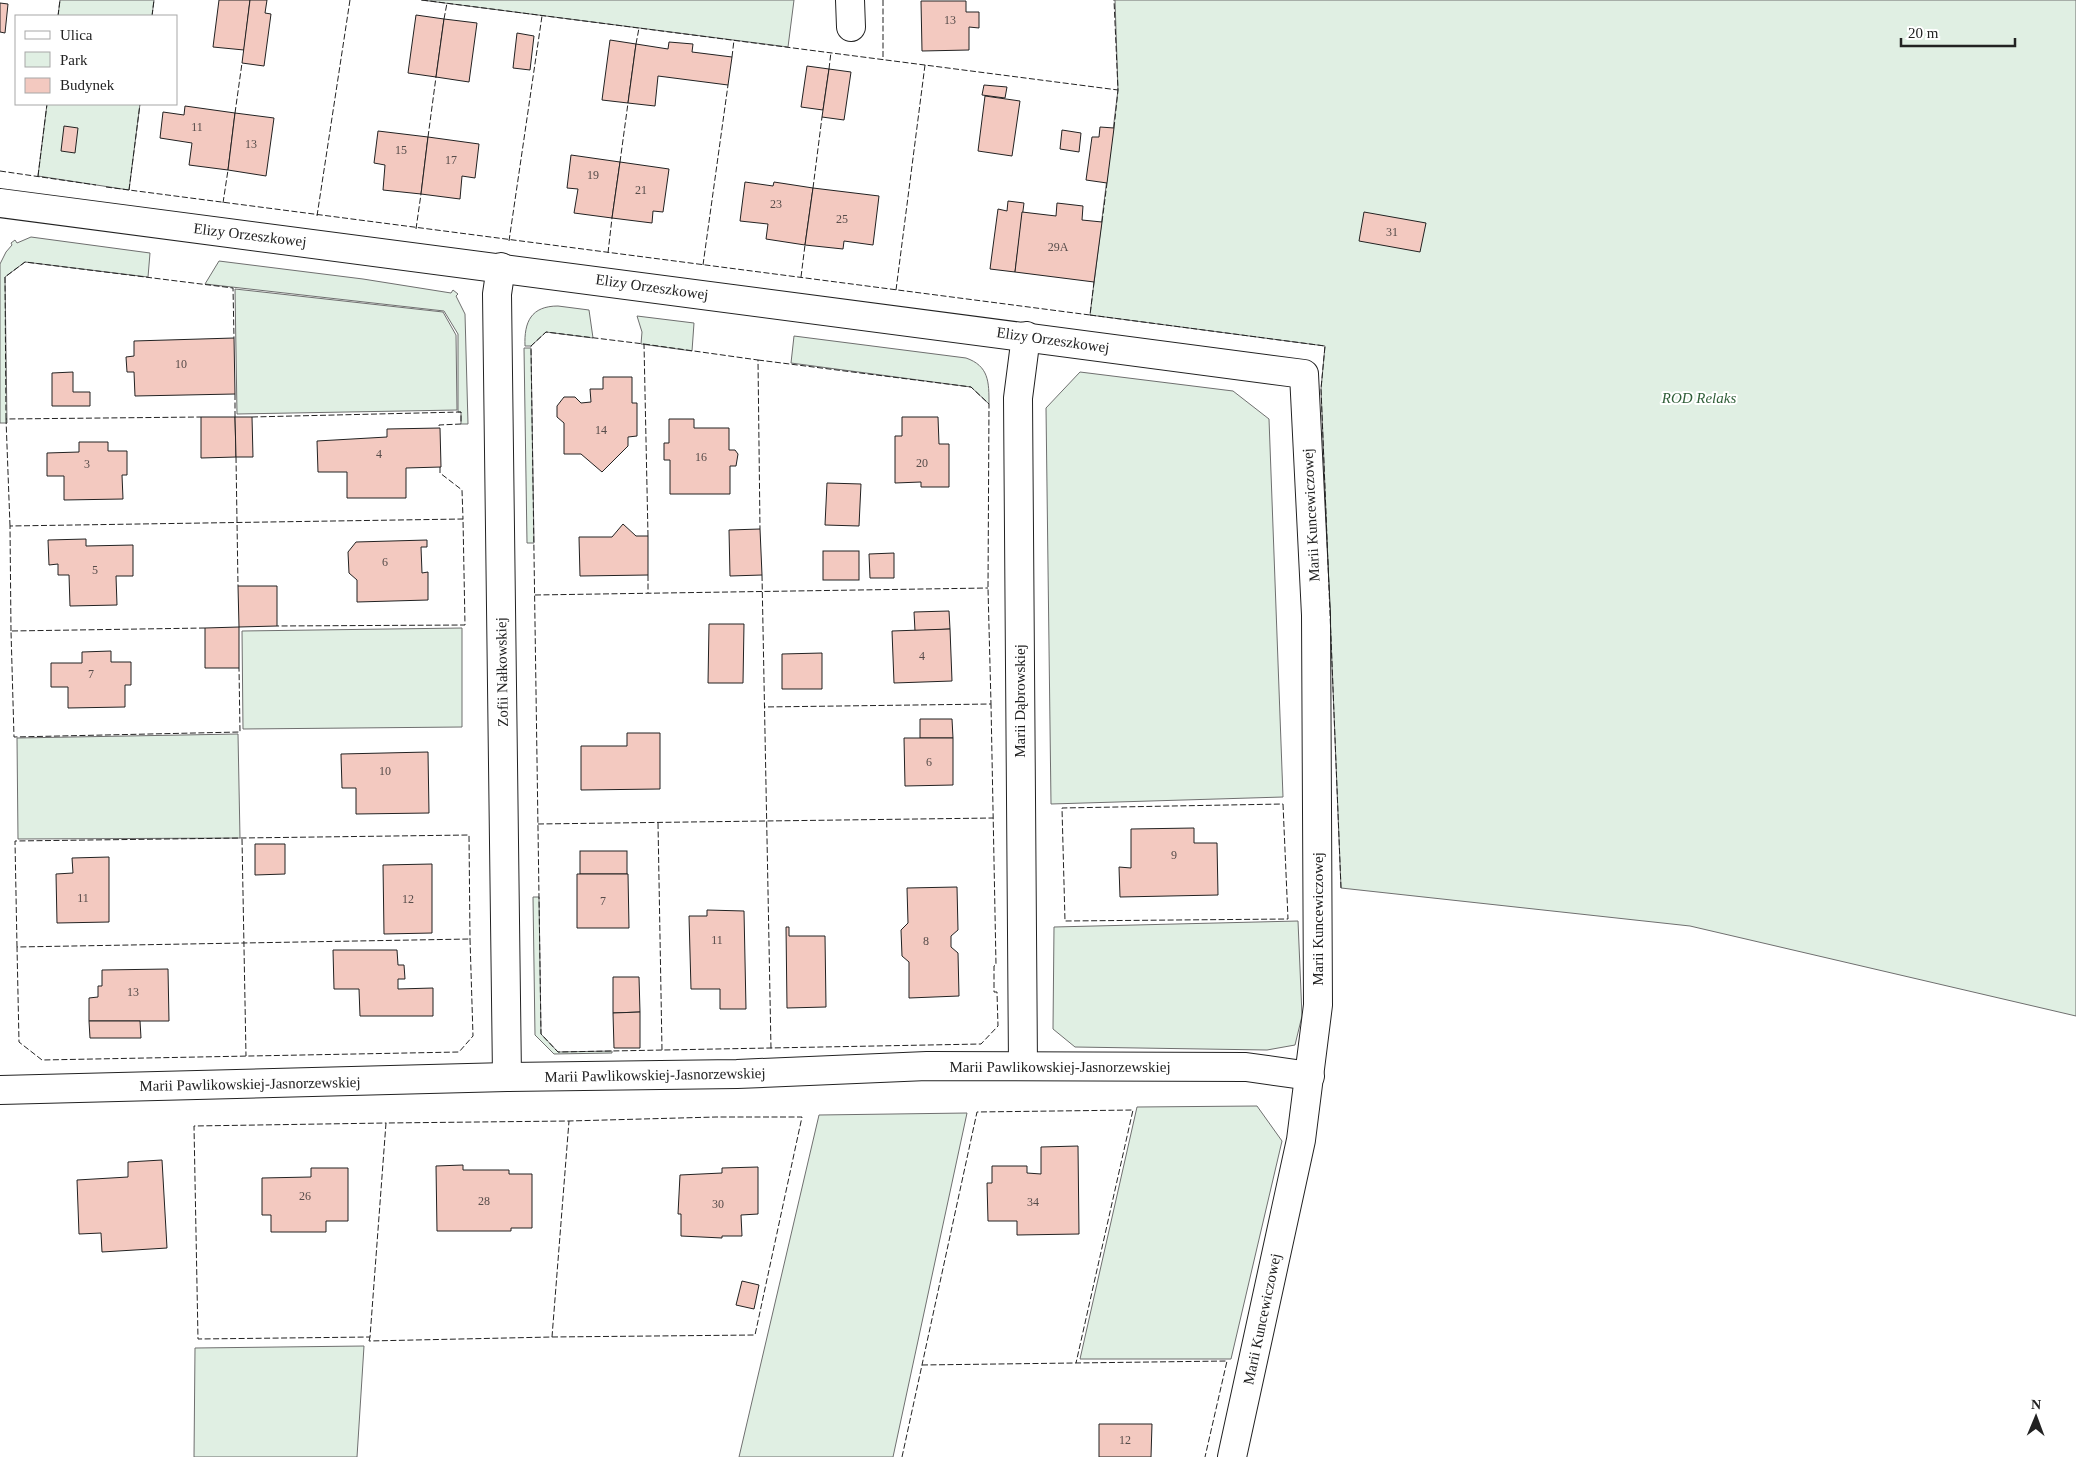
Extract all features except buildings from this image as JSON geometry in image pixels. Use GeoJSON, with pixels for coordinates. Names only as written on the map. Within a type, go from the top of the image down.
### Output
{"type":"FeatureCollection","features":[{"type":"Feature","properties":{"kind":"street"},"geometry":{"type":"LineString","coordinates":[[850,0],[851,27]]}},
{"type":"Feature","properties":{"kind":"street","name":"Elizy Orzeszkowej"},"geometry":{"type":"LineString","coordinates":[[0,203],[501,267],[1304,374]]}},
{"type":"Feature","properties":{"kind":"street","name":"Zofii Nałkowskiej"},"geometry":{"type":"LineString","coordinates":[[501,267],[496,294],[507,1077]]}},
{"type":"Feature","properties":{"kind":"street","name":"Marii Dąbrowskiej"},"geometry":{"type":"LineString","coordinates":[[1023,1066],[1018,398],[1026,336]]}},
{"type":"Feature","properties":{"kind":"street","name":"Marii Kuncewiczowej"},"geometry":{"type":"LineString","coordinates":[[1232,1457],[1301,1140],[1318,1005],[1316,615],[1304,374]]}},
{"type":"Feature","properties":{"kind":"street","name":"Marii Pawlikowskiej-Jasnorzewskiej"},"geometry":{"type":"LineString","coordinates":[[0,1090],[507,1077],[737,1074],[927,1066],[1246,1067],[1310,1076]]}},
{"type":"Feature","properties":{"kind":"green space"},"geometry":{"type":"Polygon","coordinates":[[[60,0],[154,0],[152,15],[58,15],[60,0]]]}},
{"type":"Feature","properties":{"kind":"green space"},"geometry":{"type":"Polygon","coordinates":[[[421,0],[794,0],[788,47],[421,0]]]}},
{"type":"Feature","properties":{"kind":"green space","name":"ROD Relaks"},"geometry":{"type":"Polygon","coordinates":[[[1115,0],[2076,0],[2076,1016],[1690,926],[1341,888],[1321,389],[1325,346],[1090,315],[1118,90],[1115,0]]]}},
{"type":"Feature","properties":{"kind":"green space"},"geometry":{"type":"Polygon","coordinates":[[[47,105],[140,105],[129,190],[38,176],[47,105]]]}},
{"type":"Feature","properties":{"kind":"green space"},"geometry":{"type":"Polygon","coordinates":[[[31,237],[150,253],[148,277],[25,262],[5,277],[7,423],[0,423],[0,264],[12,245],[11,243],[15,240],[17,243],[31,237]]]}},
{"type":"Feature","properties":{"kind":"green space"},"geometry":{"type":"Polygon","coordinates":[[[219,261],[363,279],[451,293],[453,290],[458,294],[456,296],[465,314],[468,424],[461,424],[461,412],[458,412],[458,334],[444,311],[205,284],[219,261]]]}},
{"type":"Feature","properties":{"kind":"green space"},"geometry":{"type":"Polygon","coordinates":[[[235,289],[443,312],[456,335],[457,410],[237,414],[235,289]]]}},
{"type":"Feature","properties":{"kind":"green space"},"geometry":{"type":"Polygon","coordinates":[[[558,306],[589,310],[593,338],[546,332],[531,346],[525,346],[528,323],[535,312],[558,306]]]}},
{"type":"Feature","properties":{"kind":"green space"},"geometry":{"type":"Polygon","coordinates":[[[637,316],[694,323],[692,351],[641,344],[642,332],[637,316]]]}},
{"type":"Feature","properties":{"kind":"green space"},"geometry":{"type":"Polygon","coordinates":[[[794,336],[966,358],[979,365],[986,376],[989,389],[989,404],[971,387],[791,363],[794,336]]]}},
{"type":"Feature","properties":{"kind":"green space"},"geometry":{"type":"Polygon","coordinates":[[[524,348],[531,348],[534,543],[527,543],[524,348]]]}},
{"type":"Feature","properties":{"kind":"green space"},"geometry":{"type":"Polygon","coordinates":[[[1080,372],[1233,391],[1269,419],[1283,797],[1051,804],[1046,408],[1080,372]]]}},
{"type":"Feature","properties":{"kind":"green space"},"geometry":{"type":"Polygon","coordinates":[[[462,628],[462,727],[243,729],[242,631],[462,628]]]}},
{"type":"Feature","properties":{"kind":"green space"},"geometry":{"type":"Polygon","coordinates":[[[238,734],[240,838],[18,839],[17,738],[238,734]]]}},
{"type":"Feature","properties":{"kind":"green space"},"geometry":{"type":"Polygon","coordinates":[[[533,897],[539,897],[541,1034],[558,1052],[612,1051],[612,1053],[554,1054],[535,1035],[533,897]]]}},
{"type":"Feature","properties":{"kind":"green space"},"geometry":{"type":"Polygon","coordinates":[[[1298,921],[1302,1016],[1295,1045],[1267,1050],[1075,1047],[1053,1029],[1054,927],[1298,921]]]}},
{"type":"Feature","properties":{"kind":"green space"},"geometry":{"type":"Polygon","coordinates":[[[1257,1106],[1282,1141],[1231,1359],[1080,1359],[1137,1107],[1257,1106]]]}},
{"type":"Feature","properties":{"kind":"green space"},"geometry":{"type":"Polygon","coordinates":[[[967,1113],[893,1457],[739,1457],[819,1115],[967,1113]]]}},
{"type":"Feature","properties":{"kind":"green space"},"geometry":{"type":"Polygon","coordinates":[[[364,1346],[357,1457],[194,1457],[195,1348],[364,1346]]]}},
{"type":"Feature","properties":{"kind":"fence"},"geometry":{"type":"LineString","coordinates":[[58,15],[60,0]]}},
{"type":"Feature","properties":{"kind":"fence"},"geometry":{"type":"LineString","coordinates":[[152,15],[154,0]]}},
{"type":"Feature","properties":{"kind":"fence"},"geometry":{"type":"LineString","coordinates":[[317,216],[350,0]]}},
{"type":"Feature","properties":{"kind":"fence"},"geometry":{"type":"LineString","coordinates":[[422,0],[1118,90]]}},
{"type":"Feature","properties":{"kind":"fence"},"geometry":{"type":"LineString","coordinates":[[883,0],[883,60]]}},
{"type":"Feature","properties":{"kind":"fence"},"geometry":{"type":"LineString","coordinates":[[1114,0],[1118,90],[1114,128]]}},
{"type":"Feature","properties":{"kind":"fence"},"geometry":{"type":"LineString","coordinates":[[444,19],[447,3]]}},
{"type":"Feature","properties":{"kind":"fence"},"geometry":{"type":"LineString","coordinates":[[509,241],[542,16]]}},
{"type":"Feature","properties":{"kind":"fence"},"geometry":{"type":"LineString","coordinates":[[636,44],[639,28]]}},
{"type":"Feature","properties":{"kind":"fence"},"geometry":{"type":"LineString","coordinates":[[732,57],[734,40]]}},
{"type":"Feature","properties":{"kind":"fence"},"geometry":{"type":"LineString","coordinates":[[829,69],[831,52]]}},
{"type":"Feature","properties":{"kind":"fence"},"geometry":{"type":"LineString","coordinates":[[235,113],[242,63]]}},
{"type":"Feature","properties":{"kind":"fence"},"geometry":{"type":"LineString","coordinates":[[896,290],[925,65]]}},
{"type":"Feature","properties":{"kind":"fence"},"geometry":{"type":"LineString","coordinates":[[428,137],[436,77]]}},
{"type":"Feature","properties":{"kind":"fence"},"geometry":{"type":"LineString","coordinates":[[703,265],[728,85]]}},
{"type":"Feature","properties":{"kind":"fence"},"geometry":{"type":"LineString","coordinates":[[620,162],[628,103]]}},
{"type":"Feature","properties":{"kind":"fence"},"geometry":{"type":"LineString","coordinates":[[38,176],[47,105]]}},
{"type":"Feature","properties":{"kind":"fence"},"geometry":{"type":"LineString","coordinates":[[129,190],[140,105]]}},
{"type":"Feature","properties":{"kind":"fence"},"geometry":{"type":"LineString","coordinates":[[813,188],[822,117]]}},
{"type":"Feature","properties":{"kind":"fence"},"geometry":{"type":"LineString","coordinates":[[223,203],[228,170]]}},
{"type":"Feature","properties":{"kind":"fence"},"geometry":{"type":"LineString","coordinates":[[0,171],[96,185]]}},
{"type":"Feature","properties":{"kind":"fence"},"geometry":{"type":"LineString","coordinates":[[1102,222],[1107,183]]}},
{"type":"Feature","properties":{"kind":"fence"},"geometry":{"type":"LineString","coordinates":[[106,187],[1090,315],[1094,282]]}},
{"type":"Feature","properties":{"kind":"fence"},"geometry":{"type":"LineString","coordinates":[[416,229],[421,194]]}},
{"type":"Feature","properties":{"kind":"fence"},"geometry":{"type":"LineString","coordinates":[[608,253],[612,218]]}},
{"type":"Feature","properties":{"kind":"fence"},"geometry":{"type":"LineString","coordinates":[[801,277],[805,245]]}},
{"type":"Feature","properties":{"kind":"fence"},"geometry":{"type":"LineString","coordinates":[[6,419],[5,277],[25,262],[233,288],[234,338]]}},
{"type":"Feature","properties":{"kind":"fence"},"geometry":{"type":"LineString","coordinates":[[1090,315],[1325,346],[1321,389],[1341,888]]}},
{"type":"Feature","properties":{"kind":"fence"},"geometry":{"type":"LineString","coordinates":[[648,536],[644,344],[546,332],[531,346],[541,1034],[558,1052],[981,1044],[998,1026],[997,992],[994,992],[994,966],[996,965],[991,704]]}},
{"type":"Feature","properties":{"kind":"fence"},"geometry":{"type":"LineString","coordinates":[[644,344],[758,360],[760,529]]}},
{"type":"Feature","properties":{"kind":"fence"},"geometry":{"type":"LineString","coordinates":[[758,360],[971,387],[989,404],[988,588],[991,704],[764,707]]}},
{"type":"Feature","properties":{"kind":"fence"},"geometry":{"type":"LineString","coordinates":[[235,394],[235,417]]}},
{"type":"Feature","properties":{"kind":"fence"},"geometry":{"type":"LineString","coordinates":[[252,417],[461,412],[461,424],[439,425],[439,428]]}},
{"type":"Feature","properties":{"kind":"fence"},"geometry":{"type":"LineString","coordinates":[[10,526],[6,419],[201,417]]}},
{"type":"Feature","properties":{"kind":"fence"},"geometry":{"type":"LineString","coordinates":[[236,457],[238,586]]}},
{"type":"Feature","properties":{"kind":"fence"},"geometry":{"type":"LineString","coordinates":[[440,467],[440,473],[462,490],[463,519]]}},
{"type":"Feature","properties":{"kind":"fence"},"geometry":{"type":"LineString","coordinates":[[11,631],[10,526],[463,519],[465,625],[277,626]]}},
{"type":"Feature","properties":{"kind":"fence"},"geometry":{"type":"LineString","coordinates":[[648,575],[648,593]]}},
{"type":"Feature","properties":{"kind":"fence"},"geometry":{"type":"LineString","coordinates":[[762,575],[771,1049]]}},
{"type":"Feature","properties":{"kind":"fence"},"geometry":{"type":"LineString","coordinates":[[535,595],[988,588]]}},
{"type":"Feature","properties":{"kind":"fence"},"geometry":{"type":"LineString","coordinates":[[205,628],[11,631],[14,737],[240,732],[239,668]]}},
{"type":"Feature","properties":{"kind":"fence"},"geometry":{"type":"LineString","coordinates":[[1283,804],[1288,919],[1065,921],[1062,808],[1283,804]]}},
{"type":"Feature","properties":{"kind":"fence"},"geometry":{"type":"LineString","coordinates":[[538,824],[993,818]]}},
{"type":"Feature","properties":{"kind":"fence"},"geometry":{"type":"LineString","coordinates":[[658,823],[662,1050]]}},
{"type":"Feature","properties":{"kind":"fence"},"geometry":{"type":"LineString","coordinates":[[17,947],[15,841],[469,835],[470,939]]}},
{"type":"Feature","properties":{"kind":"fence"},"geometry":{"type":"LineString","coordinates":[[242,839],[246,1056]]}},
{"type":"Feature","properties":{"kind":"fence"},"geometry":{"type":"LineString","coordinates":[[470,939],[473,1036],[459,1052],[42,1060],[19,1042],[17,947],[470,939]]}},
{"type":"Feature","properties":{"kind":"fence"},"geometry":{"type":"LineString","coordinates":[[902,1457],[977,1112],[1133,1110],[1076,1363]]}},
{"type":"Feature","properties":{"kind":"fence"},"geometry":{"type":"LineString","coordinates":[[552,1337],[755,1335],[802,1117],[569,1121]]}},
{"type":"Feature","properties":{"kind":"fence"},"geometry":{"type":"LineString","coordinates":[[370,1337],[369,1341],[552,1337],[569,1121],[386,1123]]}},
{"type":"Feature","properties":{"kind":"fence"},"geometry":{"type":"LineString","coordinates":[[386,1123],[370,1337],[198,1339],[194,1126],[386,1123]]}},
{"type":"Feature","properties":{"kind":"fence"},"geometry":{"type":"LineString","coordinates":[[922,1365],[1227,1361],[1205,1457]]}}]}
